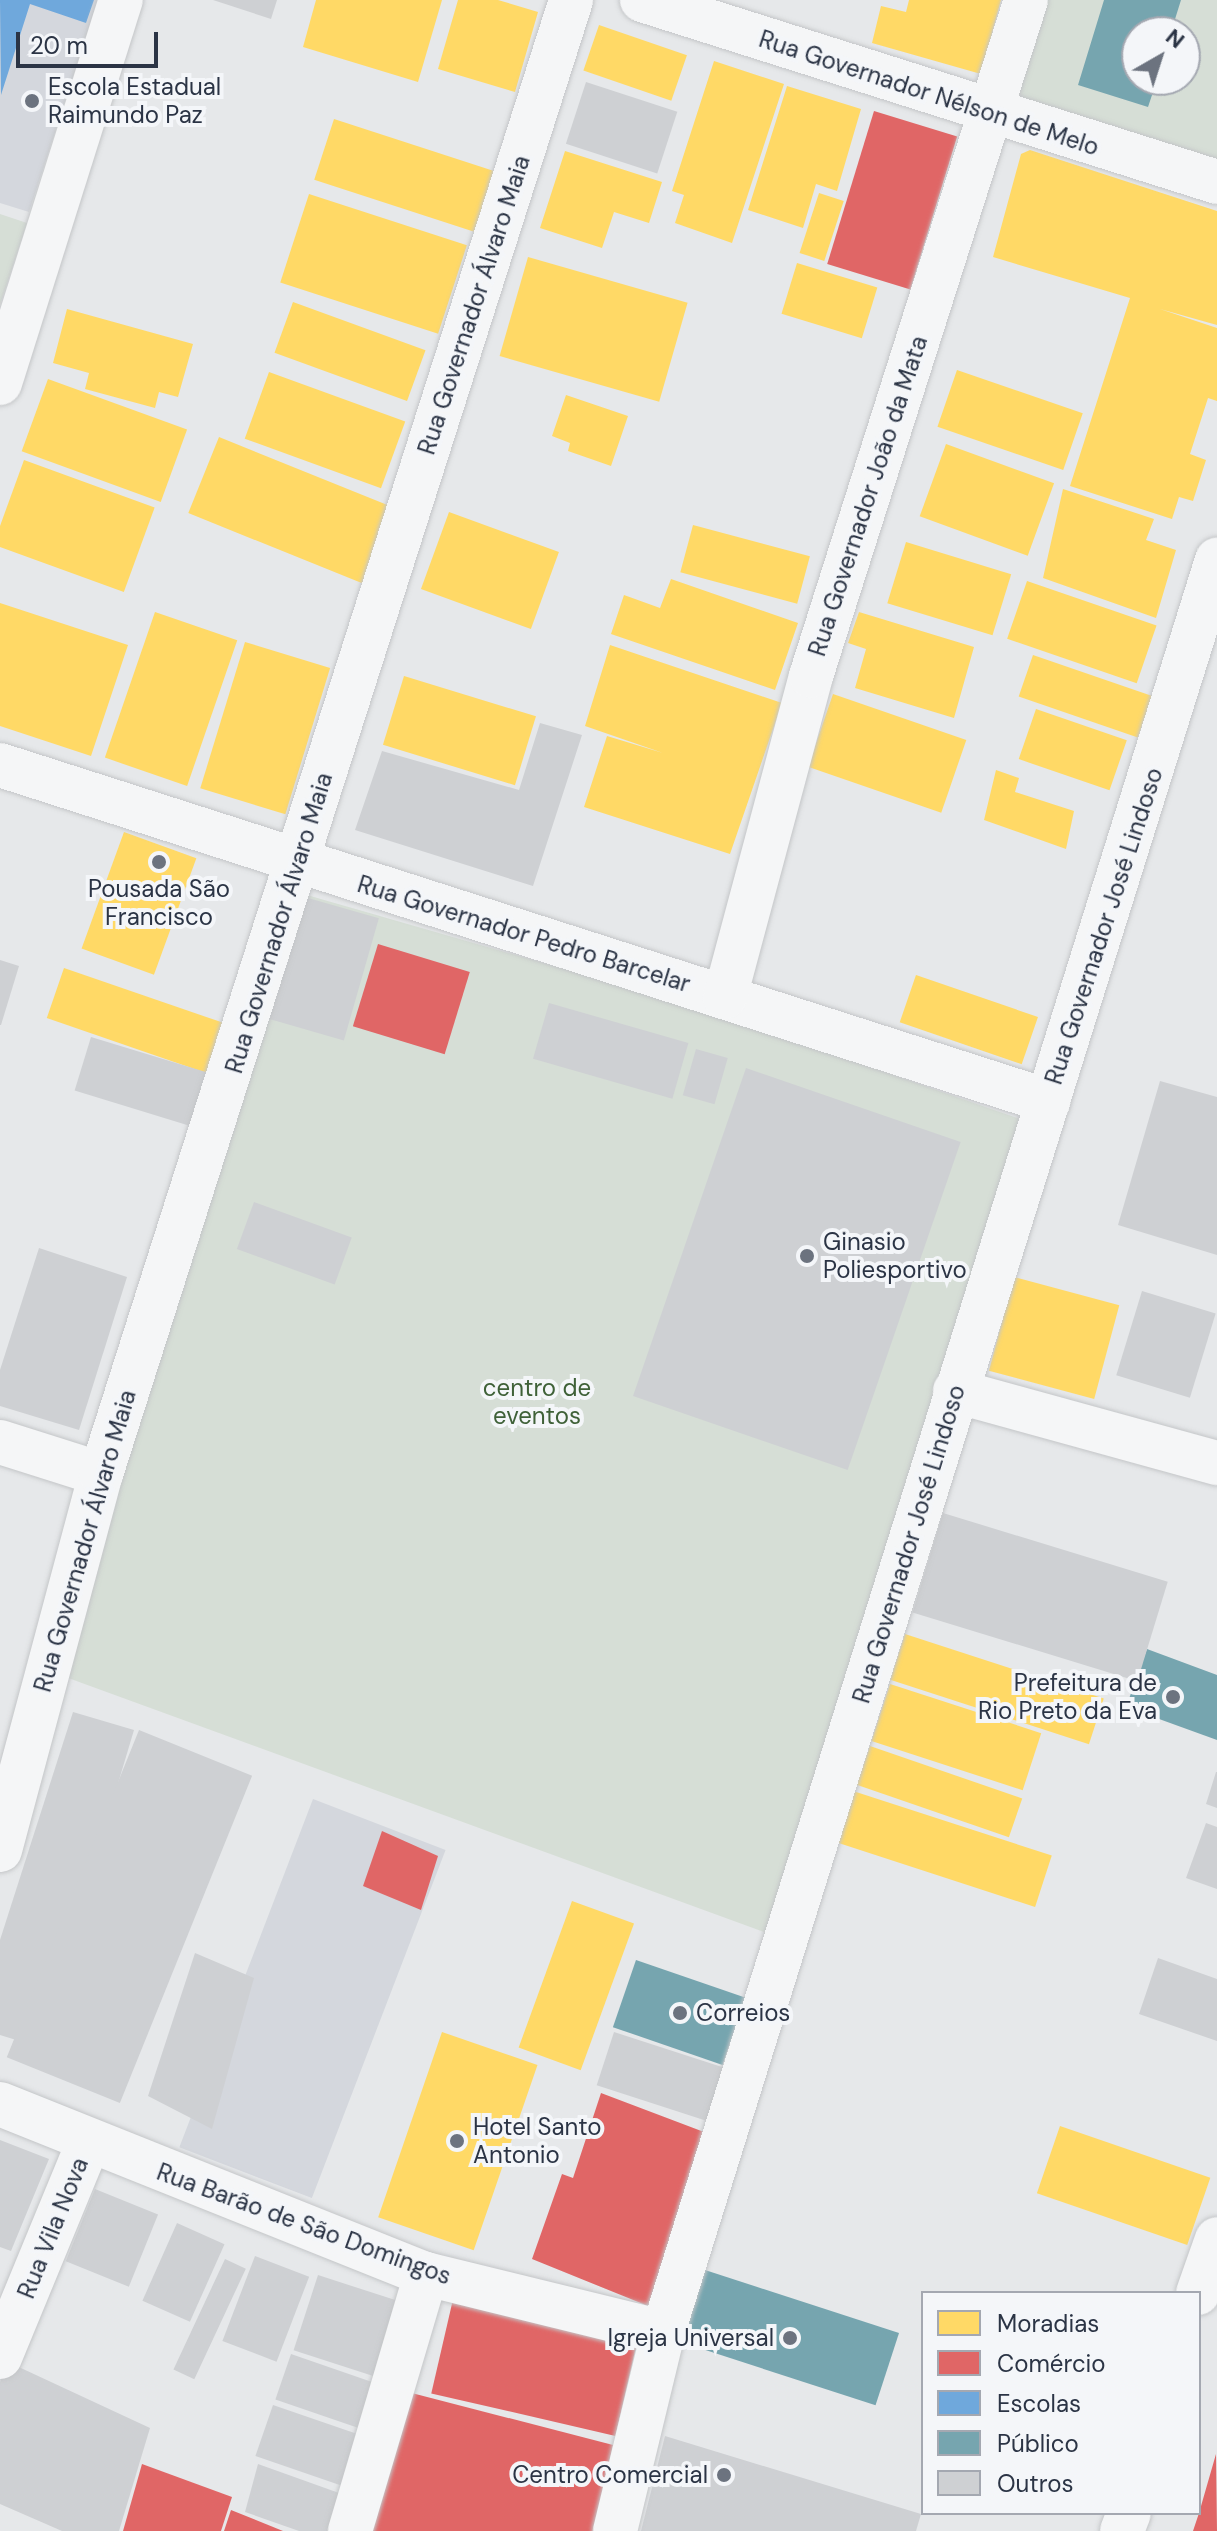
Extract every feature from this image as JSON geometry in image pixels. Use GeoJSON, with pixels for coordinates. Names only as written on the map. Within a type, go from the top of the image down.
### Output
{"type":"FeatureCollection","features":[{"type":"Feature","properties":{"kind":"street"},"geometry":{"type":"LineString","coordinates":[[0,383],[121,0]]}},
{"type":"Feature","properties":{"kind":"street","name":"Rua Governador Álvaro Maia"},"geometry":{"type":"LineString","coordinates":[[0,1850],[101,1474],[571,0]]}},
{"type":"Feature","properties":{"kind":"street","name":"Rua Governador Nélson de Melo"},"geometry":{"type":"LineString","coordinates":[[642,0],[990,116],[1217,182]]}},
{"type":"Feature","properties":{"kind":"street","name":"Rua Governador João da Mata"},"geometry":{"type":"LineString","coordinates":[[725,997],[811,676],[1026,0]]}},
{"type":"Feature","properties":{"kind":"street","name":"Rua Governador José Lindoso"},"geometry":{"type":"LineString","coordinates":[[615,2531],[663,2332],[1217,560]]}},
{"type":"Feature","properties":{"kind":"street","name":"Rua Governador Pedro Barcelar"},"geometry":{"type":"LineString","coordinates":[[0,765],[297,864],[1048,1101]]}},
{"type":"Feature","properties":{"kind":"street"},"geometry":{"type":"LineString","coordinates":[[955,1391],[1217,1463]]}},
{"type":"Feature","properties":{"kind":"street"},"geometry":{"type":"LineString","coordinates":[[0,1442],[101,1474]]}},
{"type":"Feature","properties":{"kind":"street","name":"Rua Barão de São Domingos"},"geometry":{"type":"LineString","coordinates":[[0,2104],[88,2143],[426,2274],[663,2332]]}},
{"type":"Feature","properties":{"kind":"street","name":"Rua Vila Nova"},"geometry":{"type":"LineString","coordinates":[[0,2357],[88,2143]]}},
{"type":"Feature","properties":{"kind":"street"},"geometry":{"type":"LineString","coordinates":[[1199,2291],[1217,2239]]}},
{"type":"Feature","properties":{"kind":"street"},"geometry":{"type":"LineString","coordinates":[[350,2531],[426,2274]]}},
{"type":"Feature","properties":{"kind":"shaded area","name":"Escola Estadual Raimundo Paz"},"geometry":{"type":"Polygon","coordinates":[[[0,0],[98,0],[29,212],[0,203],[0,0]]]}},
{"type":"Feature","properties":{"kind":"shaded area"},"geometry":{"type":"Polygon","coordinates":[[[313,1799],[446,1850],[312,2198],[179,2147],[313,1799]]]}},
{"type":"Feature","properties":{"kind":"green space"},"geometry":{"type":"Polygon","coordinates":[[[1037,0],[1217,0],[1217,162],[1006,100],[1037,0]]]}},
{"type":"Feature","properties":{"kind":"green space"},"geometry":{"type":"Polygon","coordinates":[[[0,214],[27,223],[0,305],[0,214]]]}},
{"type":"Feature","properties":{"kind":"green space","name":"centro de eventos"},"geometry":{"type":"Polygon","coordinates":[[[300,893],[700,1008],[1026,1121],[767,1933],[49,1671],[300,893]]]}},
{"type":"Feature","properties":{"kind":"building: Moradias"},"geometry":{"type":"Polygon","coordinates":[[[316,0],[442,0],[418,82],[303,47],[316,0]]]}},
{"type":"Feature","properties":{"kind":"building: Moradias"},"geometry":{"type":"Polygon","coordinates":[[[458,0],[498,0],[538,12],[515,92],[438,69],[458,0]]]}},
{"type":"Feature","properties":{"kind":"building: Moradias"},"geometry":{"type":"Polygon","coordinates":[[[909,0],[1001,0],[981,74],[872,43],[881,6],[906,12],[909,0]]]}},
{"type":"Feature","properties":{"kind":"building: Moradias"},"geometry":{"type":"Polygon","coordinates":[[[599,25],[687,55],[671,101],[583,70],[599,25]]]}},
{"type":"Feature","properties":{"kind":"building: Moradias"},"geometry":{"type":"Polygon","coordinates":[[[714,61],[784,84],[732,243],[675,223],[684,195],[672,191],[714,61]]]}},
{"type":"Feature","properties":{"kind":"building: Moradias"},"geometry":{"type":"Polygon","coordinates":[[[787,86],[861,109],[837,191],[816,184],[803,228],[748,210],[787,86]]]}},
{"type":"Feature","properties":{"kind":"building: Moradias"},"geometry":{"type":"Polygon","coordinates":[[[334,119],[499,172],[479,233],[314,180],[334,119]]]}},
{"type":"Feature","properties":{"kind":"building: Moradias"},"geometry":{"type":"Polygon","coordinates":[[[1030,150],[1217,211],[1217,325],[1160,309],[1217,328],[1217,401],[1208,398],[1190,454],[1206,460],[1193,501],[1179,497],[1172,519],[1070,486],[1130,298],[993,257],[1021,154],[1030,150]]]}},
{"type":"Feature","properties":{"kind":"building: Moradias"},"geometry":{"type":"Polygon","coordinates":[[[565,151],[662,182],[649,223],[614,212],[602,248],[540,228],[565,151]]]}},
{"type":"Feature","properties":{"kind":"building: Moradias"},"geometry":{"type":"Polygon","coordinates":[[[819,193],[844,201],[824,261],[800,253],[819,193]]]}},
{"type":"Feature","properties":{"kind":"building: Moradias"},"geometry":{"type":"Polygon","coordinates":[[[309,194],[467,245],[438,334],[280,282],[309,194]]]}},
{"type":"Feature","properties":{"kind":"building: Moradias"},"geometry":{"type":"Polygon","coordinates":[[[528,257],[688,303],[659,402],[500,356],[528,257]]]}},
{"type":"Feature","properties":{"kind":"building: Moradias"},"geometry":{"type":"Polygon","coordinates":[[[797,263],[877,288],[862,338],[782,314],[797,263]]]}},
{"type":"Feature","properties":{"kind":"building: Moradias"},"geometry":{"type":"Polygon","coordinates":[[[293,302],[425,350],[407,401],[275,353],[293,302]]]}},
{"type":"Feature","properties":{"kind":"building: Moradias"},"geometry":{"type":"Polygon","coordinates":[[[67,309],[193,344],[178,397],[159,392],[155,408],[85,389],[89,373],[53,363],[67,309]]]}},
{"type":"Feature","properties":{"kind":"building: Moradias"},"geometry":{"type":"Polygon","coordinates":[[[957,370],[1083,413],[1063,470],[937,427],[957,370]]]}},
{"type":"Feature","properties":{"kind":"building: Moradias"},"geometry":{"type":"Polygon","coordinates":[[[269,372],[405,422],[381,488],[245,439],[269,372]]]}},
{"type":"Feature","properties":{"kind":"building: Moradias"},"geometry":{"type":"Polygon","coordinates":[[[48,379],[187,430],[161,502],[22,451],[48,379]]]}},
{"type":"Feature","properties":{"kind":"building: Moradias"},"geometry":{"type":"Polygon","coordinates":[[[566,395],[628,416],[611,466],[568,451],[570,443],[552,436],[566,395]]]}},
{"type":"Feature","properties":{"kind":"building: Moradias"},"geometry":{"type":"Polygon","coordinates":[[[219,437],[396,509],[365,585],[188,513],[219,437]]]}},
{"type":"Feature","properties":{"kind":"building: Moradias"},"geometry":{"type":"Polygon","coordinates":[[[946,444],[1054,483],[1028,556],[920,516],[946,444]]]}},
{"type":"Feature","properties":{"kind":"building: Moradias"},"geometry":{"type":"Polygon","coordinates":[[[24,460],[155,508],[124,592],[0,547],[0,526],[24,460]]]}},
{"type":"Feature","properties":{"kind":"building: Moradias"},"geometry":{"type":"Polygon","coordinates":[[[1063,489],[1154,519],[1146,540],[1176,550],[1156,618],[1043,578],[1063,489]]]}},
{"type":"Feature","properties":{"kind":"building: Moradias"},"geometry":{"type":"Polygon","coordinates":[[[449,512],[559,552],[531,629],[421,589],[449,512]]]}},
{"type":"Feature","properties":{"kind":"building: Moradias"},"geometry":{"type":"Polygon","coordinates":[[[693,525],[810,556],[797,604],[680,572],[693,525]]]}},
{"type":"Feature","properties":{"kind":"building: Moradias"},"geometry":{"type":"Polygon","coordinates":[[[906,542],[1011,574],[992,635],[887,603],[906,542]]]}},
{"type":"Feature","properties":{"kind":"building: Moradias"},"geometry":{"type":"Polygon","coordinates":[[[671,579],[798,623],[775,690],[611,634],[624,595],[660,608],[671,579]]]}},
{"type":"Feature","properties":{"kind":"building: Moradias"},"geometry":{"type":"Polygon","coordinates":[[[1027,581],[1157,626],[1137,683],[1007,639],[1027,581]]]}},
{"type":"Feature","properties":{"kind":"building: Moradias"},"geometry":{"type":"Polygon","coordinates":[[[0,603],[128,645],[91,756],[0,726],[0,603]]]}},
{"type":"Feature","properties":{"kind":"building: Moradias"},"geometry":{"type":"Polygon","coordinates":[[[155,612],[237,640],[187,786],[105,758],[155,612]]]}},
{"type":"Feature","properties":{"kind":"building: Moradias"},"geometry":{"type":"Polygon","coordinates":[[[859,612],[974,647],[954,718],[855,688],[866,649],[848,643],[859,612]]]}},
{"type":"Feature","properties":{"kind":"building: Moradias"},"geometry":{"type":"Polygon","coordinates":[[[245,642],[330,668],[285,814],[200,788],[245,642]]]}},
{"type":"Feature","properties":{"kind":"building: Moradias"},"geometry":{"type":"Polygon","coordinates":[[[610,645],[782,703],[730,854],[584,807],[607,736],[663,753],[585,726],[610,645]]]}},
{"type":"Feature","properties":{"kind":"building: Moradias"},"geometry":{"type":"Polygon","coordinates":[[[1033,655],[1152,696],[1138,738],[1019,697],[1033,655]]]}},
{"type":"Feature","properties":{"kind":"building: Moradias"},"geometry":{"type":"Polygon","coordinates":[[[404,676],[536,716],[515,785],[383,745],[404,676]]]}},
{"type":"Feature","properties":{"kind":"building: Moradias"},"geometry":{"type":"Polygon","coordinates":[[[833,694],[966,740],[941,813],[808,767],[833,694]]]}},
{"type":"Feature","properties":{"kind":"building: Moradias"},"geometry":{"type":"Polygon","coordinates":[[[1036,709],[1127,740],[1110,790],[1019,759],[1036,709]]]}},
{"type":"Feature","properties":{"kind":"building: Moradias"},"geometry":{"type":"Polygon","coordinates":[[[996,770],[1019,778],[1015,792],[1074,811],[1066,849],[984,820],[996,770]]]}},
{"type":"Feature","properties":{"kind":"building: Moradias"},"geometry":{"type":"Polygon","coordinates":[[[124,832],[196,858],[154,975],[82,949],[124,832]]]}},
{"type":"Feature","properties":{"kind":"building: Moradias"},"geometry":{"type":"Polygon","coordinates":[[[64,968],[234,1027],[217,1077],[47,1018],[64,968]]]}},
{"type":"Feature","properties":{"kind":"building: Moradias"},"geometry":{"type":"Polygon","coordinates":[[[916,975],[1038,1017],[1022,1064],[900,1022],[916,975]]]}},
{"type":"Feature","properties":{"kind":"building: Moradias"},"geometry":{"type":"Polygon","coordinates":[[[1014,1277],[1119,1305],[1094,1399],[989,1371],[1014,1277]]]}},
{"type":"Feature","properties":{"kind":"building: Moradias"},"geometry":{"type":"Polygon","coordinates":[[[905,1634],[1104,1699],[1089,1744],[890,1680],[905,1634]]]}},
{"type":"Feature","properties":{"kind":"building: Moradias"},"geometry":{"type":"Polygon","coordinates":[[[890,1684],[1041,1733],[1023,1790],[871,1741],[890,1684]]]}},
{"type":"Feature","properties":{"kind":"building: Moradias"},"geometry":{"type":"Polygon","coordinates":[[[870,1746],[1022,1798],[1009,1837],[857,1785],[870,1746]]]}},
{"type":"Feature","properties":{"kind":"building: Moradias"},"geometry":{"type":"Polygon","coordinates":[[[853,1791],[1052,1856],[1035,1907],[836,1842],[853,1791]]]}},
{"type":"Feature","properties":{"kind":"building: Moradias"},"geometry":{"type":"Polygon","coordinates":[[[572,1901],[634,1924],[581,2070],[519,2048],[572,1901]]]}},
{"type":"Feature","properties":{"kind":"building: Moradias","name":"Hotel Santo Antonio"},"geometry":{"type":"Polygon","coordinates":[[[442,2032],[537,2065],[474,2250],[378,2217],[442,2032]]]}},
{"type":"Feature","properties":{"kind":"building: Moradias"},"geometry":{"type":"Polygon","coordinates":[[[1060,2126],[1210,2178],[1187,2245],[1037,2193],[1060,2126]]]}},
{"type":"Feature","properties":{"kind":"building: Comércio"},"geometry":{"type":"Polygon","coordinates":[[[874,111],[957,136],[910,289],[827,264],[874,111]]]}},
{"type":"Feature","properties":{"kind":"building: Comércio"},"geometry":{"type":"Polygon","coordinates":[[[378,944],[470,972],[445,1054],[353,1026],[378,944]]]}},
{"type":"Feature","properties":{"kind":"building: Comércio"},"geometry":{"type":"Polygon","coordinates":[[[382,1831],[438,1856],[421,1910],[363,1886],[382,1831]]]}},
{"type":"Feature","properties":{"kind":"building: Comércio"},"geometry":{"type":"Polygon","coordinates":[[[601,2093],[704,2132],[648,2306],[532,2259],[562,2174],[573,2178],[601,2093]]]}},
{"type":"Feature","properties":{"kind":"building: Comércio"},"geometry":{"type":"Polygon","coordinates":[[[454,2295],[638,2338],[615,2436],[431,2393],[454,2295]]]}},
{"type":"Feature","properties":{"kind":"building: Comércio"},"geometry":{"type":"Polygon","coordinates":[[[404,2391],[613,2445],[594,2531],[366,2531],[404,2391]]]}},
{"type":"Feature","properties":{"kind":"building: Comércio"},"geometry":{"type":"Polygon","coordinates":[[[1216,2454],[1217,2531],[1193,2531],[1201,2515],[1216,2454]]]}},
{"type":"Feature","properties":{"kind":"building: Comércio"},"geometry":{"type":"Polygon","coordinates":[[[142,2464],[232,2497],[221,2531],[123,2531],[142,2464]]]}},
{"type":"Feature","properties":{"kind":"building: Comércio"},"geometry":{"type":"Polygon","coordinates":[[[231,2510],[283,2531],[224,2531],[231,2510]]]}},
{"type":"Feature","properties":{"kind":"building: Escolas"},"geometry":{"type":"Polygon","coordinates":[[[0,0],[94,0],[86,23],[30,4],[1,95],[0,0]]]}},
{"type":"Feature","properties":{"kind":"building: Público"},"geometry":{"type":"Polygon","coordinates":[[[1104,0],[1181,0],[1176,16],[1121,16],[1121,96],[1152,96],[1148,107],[1078,85],[1104,0]]]}},
{"type":"Feature","properties":{"kind":"building: Público","name":"Prefeitura de Rio Preto da Eva"},"geometry":{"type":"Polygon","coordinates":[[[1147,1649],[1217,1675],[1217,1740],[1126,1707],[1147,1649]]]}},
{"type":"Feature","properties":{"kind":"building: Público","name":"Correios"},"geometry":{"type":"Polygon","coordinates":[[[636,1960],[746,1998],[723,2065],[613,2027],[636,1960]]]}},
{"type":"Feature","properties":{"kind":"building: Público","name":"Igreja Universal"},"geometry":{"type":"Polygon","coordinates":[[[705,2270],[899,2333],[876,2405],[682,2342],[705,2270]]]}},
{"type":"Feature","properties":{"kind":"building: Outros"},"geometry":{"type":"Polygon","coordinates":[[[213,0],[277,0],[271,19],[213,0]]]}},
{"type":"Feature","properties":{"kind":"building: Outros"},"geometry":{"type":"Polygon","coordinates":[[[586,82],[677,112],[657,173],[566,144],[586,82]]]}},
{"type":"Feature","properties":{"kind":"building: Outros"},"geometry":{"type":"Polygon","coordinates":[[[540,723],[582,735],[533,886],[355,830],[382,751],[519,790],[540,723]]]}},
{"type":"Feature","properties":{"kind":"building: Outros"},"geometry":{"type":"Polygon","coordinates":[[[301,896],[379,918],[344,1040],[266,1018],[301,896]]]}},
{"type":"Feature","properties":{"kind":"building: Outros"},"geometry":{"type":"Polygon","coordinates":[[[0,960],[19,966],[1,1025],[0,1025],[0,960]]]}},
{"type":"Feature","properties":{"kind":"building: Outros"},"geometry":{"type":"Polygon","coordinates":[[[549,1003],[688,1043],[672,1099],[533,1059],[549,1003]]]}},
{"type":"Feature","properties":{"kind":"building: Outros"},"geometry":{"type":"Polygon","coordinates":[[[91,1037],[217,1076],[201,1129],[75,1091],[91,1037]]]}},
{"type":"Feature","properties":{"kind":"building: Outros"},"geometry":{"type":"Polygon","coordinates":[[[696,1049],[728,1058],[714,1104],[683,1095],[696,1049]]]}},
{"type":"Feature","properties":{"kind":"building: Outros","name":"Ginasio Poliesportivo"},"geometry":{"type":"Polygon","coordinates":[[[746,1068],[961,1142],[848,1470],[633,1396],[746,1068]]]}},
{"type":"Feature","properties":{"kind":"building: Outros"},"geometry":{"type":"Polygon","coordinates":[[[1160,1081],[1217,1097],[1217,1255],[1118,1225],[1160,1081]]]}},
{"type":"Feature","properties":{"kind":"building: Outros"},"geometry":{"type":"Polygon","coordinates":[[[254,1202],[352,1238],[335,1285],[237,1249],[254,1202]]]}},
{"type":"Feature","properties":{"kind":"building: Outros"},"geometry":{"type":"Polygon","coordinates":[[[39,1248],[127,1277],[79,1430],[0,1406],[0,1370],[39,1248]]]}},
{"type":"Feature","properties":{"kind":"building: Outros"},"geometry":{"type":"Polygon","coordinates":[[[1142,1291],[1216,1314],[1190,1398],[1116,1375],[1142,1291]]]}},
{"type":"Feature","properties":{"kind":"building: Outros"},"geometry":{"type":"Polygon","coordinates":[[[943,1513],[1168,1582],[1137,1681],[913,1612],[943,1513]]]}},
{"type":"Feature","properties":{"kind":"building: Outros"},"geometry":{"type":"Polygon","coordinates":[[[73,1712],[134,1730],[39,2047],[0,2035],[0,1940],[73,1712]]]}},
{"type":"Feature","properties":{"kind":"building: Outros"},"geometry":{"type":"Polygon","coordinates":[[[139,1730],[252,1776],[120,2103],[7,2057],[139,1730]]]}},
{"type":"Feature","properties":{"kind":"building: Outros"},"geometry":{"type":"Polygon","coordinates":[[[1217,1772],[1217,1808],[1206,1804],[1217,1772]]]}},
{"type":"Feature","properties":{"kind":"building: Outros"},"geometry":{"type":"Polygon","coordinates":[[[1206,1823],[1217,1827],[1217,1889],[1186,1878],[1206,1823]]]}},
{"type":"Feature","properties":{"kind":"building: Outros"},"geometry":{"type":"Polygon","coordinates":[[[195,1953],[254,1978],[212,2129],[148,2096],[195,1953]]]}},
{"type":"Feature","properties":{"kind":"building: Outros"},"geometry":{"type":"Polygon","coordinates":[[[1158,1958],[1217,1979],[1217,2041],[1139,2014],[1158,1958]]]}},
{"type":"Feature","properties":{"kind":"building: Outros"},"geometry":{"type":"Polygon","coordinates":[[[614,2032],[724,2068],[707,2121],[597,2085],[614,2032]]]}},
{"type":"Feature","properties":{"kind":"building: Outros"},"geometry":{"type":"Polygon","coordinates":[[[0,2140],[49,2159],[11,2251],[0,2247],[0,2140]]]}},
{"type":"Feature","properties":{"kind":"building: Outros"},"geometry":{"type":"Polygon","coordinates":[[[95,2189],[158,2214],[129,2287],[66,2261],[95,2189]]]}},
{"type":"Feature","properties":{"kind":"building: Outros"},"geometry":{"type":"Polygon","coordinates":[[[177,2223],[225,2244],[190,2322],[142,2301],[177,2223]]]}},
{"type":"Feature","properties":{"kind":"building: Outros"},"geometry":{"type":"Polygon","coordinates":[[[255,2256],[309,2277],[277,2362],[222,2341],[255,2256]]]}},
{"type":"Feature","properties":{"kind":"building: Outros"},"geometry":{"type":"Polygon","coordinates":[[[225,2259],[246,2269],[194,2379],[173,2370],[225,2259]]]}},
{"type":"Feature","properties":{"kind":"building: Outros"},"geometry":{"type":"Polygon","coordinates":[[[318,2275],[405,2303],[380,2378],[294,2350],[318,2275]]]}},
{"type":"Feature","properties":{"kind":"building: Outros"},"geometry":{"type":"Polygon","coordinates":[[[291,2354],[377,2384],[361,2429],[275,2399],[291,2354]]]}},
{"type":"Feature","properties":{"kind":"building: Outros"},"geometry":{"type":"Polygon","coordinates":[[[8,2362],[150,2428],[119,2531],[62,2531],[0,2504],[0,2382],[8,2362]]]}},
{"type":"Feature","properties":{"kind":"building: Outros"},"geometry":{"type":"Polygon","coordinates":[[[273,2405],[361,2435],[343,2486],[255,2456],[273,2405]]]}},
{"type":"Feature","properties":{"kind":"building: Outros","name":"Centro Comercial"},"geometry":{"type":"Polygon","coordinates":[[[665,2436],[921,2514],[916,2531],[641,2531],[665,2436]]]}},
{"type":"Feature","properties":{"kind":"building: Outros"},"geometry":{"type":"Polygon","coordinates":[[[258,2464],[339,2493],[327,2531],[299,2531],[245,2512],[258,2464]]]}},
{"type":"Feature","properties":{"kind":"place","name":"Escola Estadual Raimundo Paz"},"geometry":{"type":"Point","coordinates":[32,101]}},
{"type":"Feature","properties":{"kind":"place","name":"Pousada São Francisco"},"geometry":{"type":"Point","coordinates":[159,862]}},
{"type":"Feature","properties":{"kind":"place","name":"Ginasio Poliesportivo"},"geometry":{"type":"Point","coordinates":[807,1256]}},
{"type":"Feature","properties":{"kind":"place","name":"Prefeitura de Rio Preto da Eva"},"geometry":{"type":"Point","coordinates":[1173,1697]}},
{"type":"Feature","properties":{"kind":"place","name":"Correios"},"geometry":{"type":"Point","coordinates":[680,2013]}},
{"type":"Feature","properties":{"kind":"place","name":"Hotel Santo Antonio"},"geometry":{"type":"Point","coordinates":[457,2141]}},
{"type":"Feature","properties":{"kind":"place","name":"Igreja Universal"},"geometry":{"type":"Point","coordinates":[790,2338]}},
{"type":"Feature","properties":{"kind":"place","name":"Centro Comercial"},"geometry":{"type":"Point","coordinates":[724,2475]}}]}
